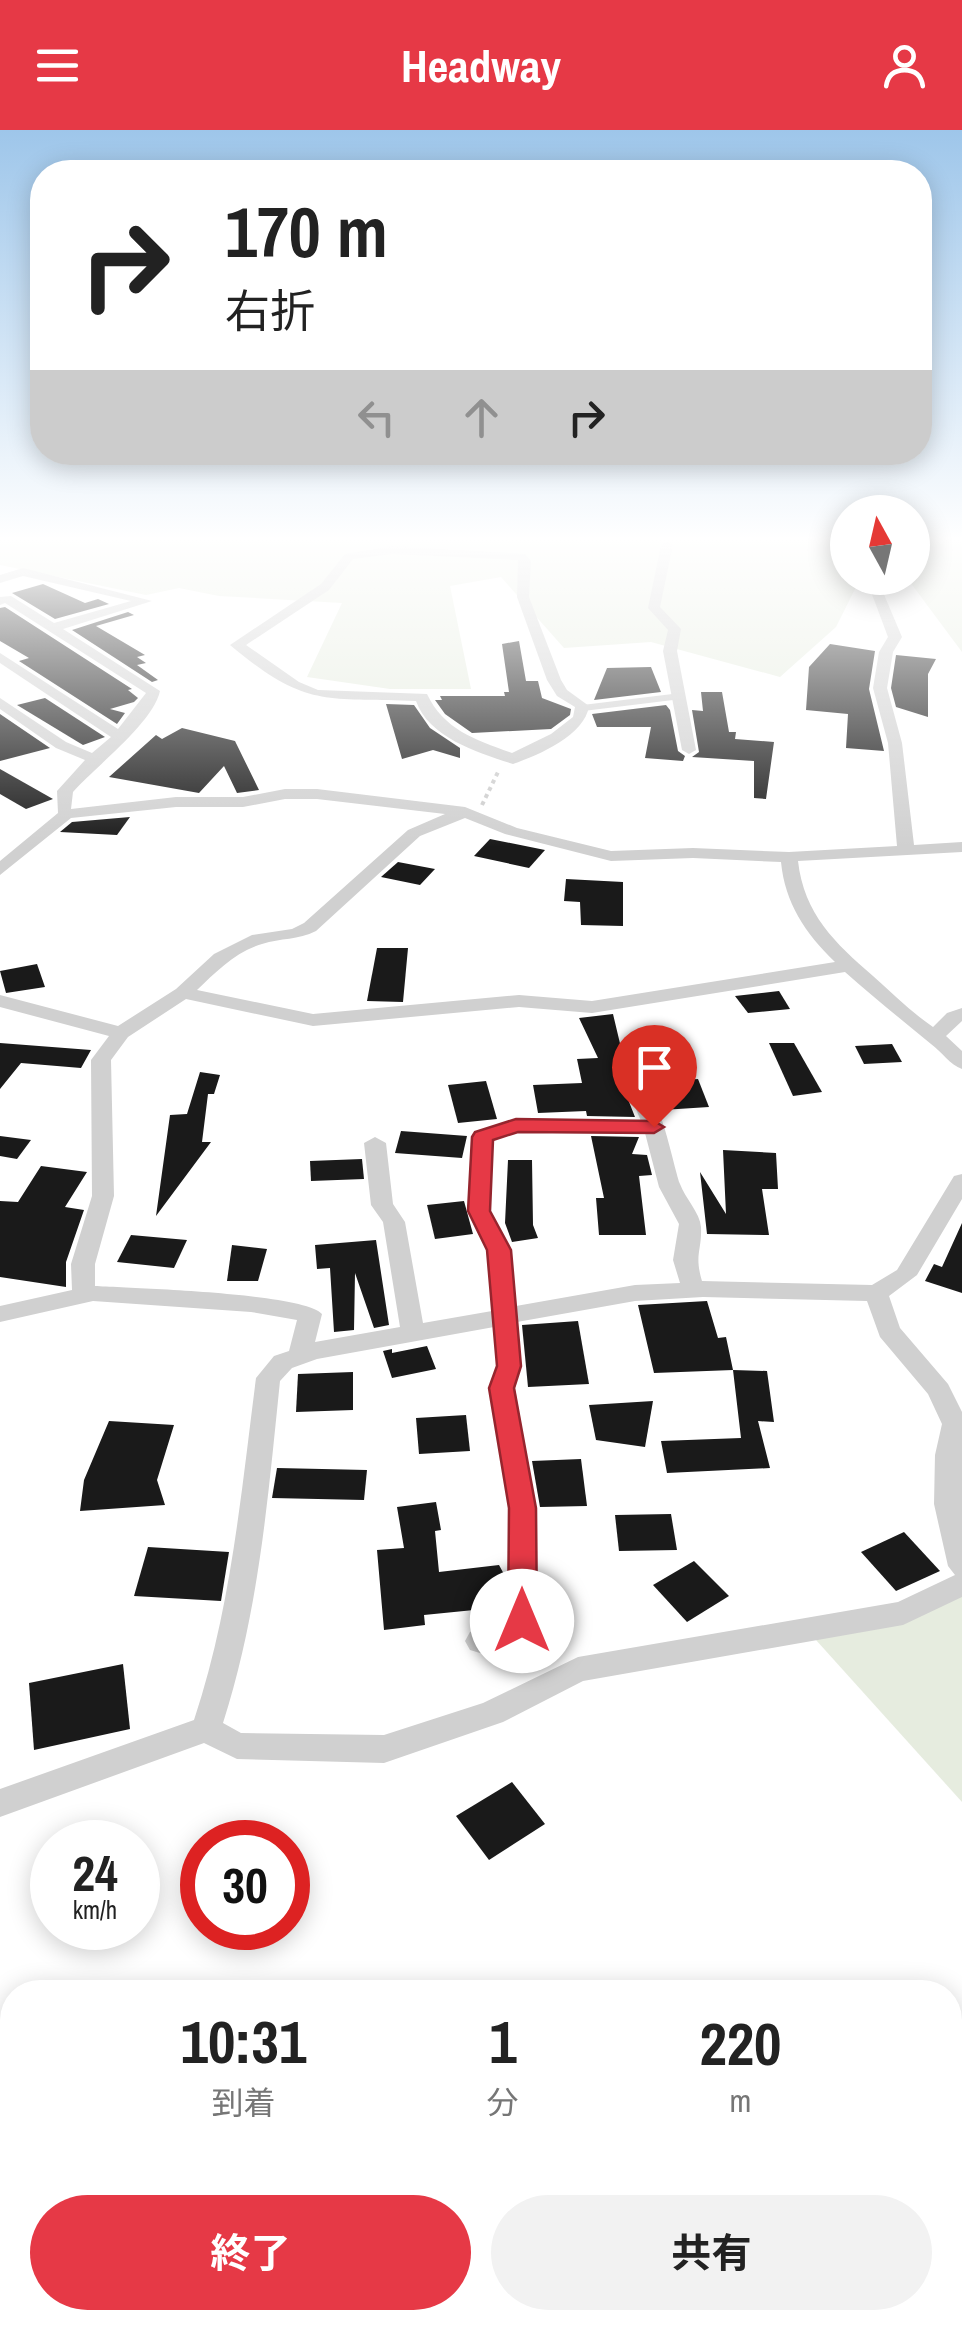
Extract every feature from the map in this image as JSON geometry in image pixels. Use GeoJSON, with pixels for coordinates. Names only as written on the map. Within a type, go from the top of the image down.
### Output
{"type":"FeatureCollection","features":[{"type":"Feature","properties":{"kind":"street"},"geometry":{"type":"LineString","coordinates":[[66,814],[62,808],[65,791],[120,737],[152,698],[152,691],[76,642]]}},
{"type":"Feature","properties":{"kind":"street"},"geometry":{"type":"LineString","coordinates":[[243,642],[237,646],[256,654],[299,688],[317,694],[422,697],[423,705],[448,732],[513,759],[556,737],[580,719],[583,708],[562,692],[554,680],[540,642]]}},
{"type":"Feature","properties":{"kind":"street"},"geometry":{"type":"LineString","coordinates":[[672,642],[670,651],[689,750]]}},
{"type":"Feature","properties":{"kind":"street"},"geometry":{"type":"LineString","coordinates":[[893,642],[886,652],[880,688],[894,743],[906,851]]}},
{"type":"Feature","properties":{"kind":"street"},"geometry":{"type":"LineString","coordinates":[[0,657],[120,737]]}},
{"type":"Feature","properties":{"kind":"street"},"geometry":{"type":"LineString","coordinates":[[0,702],[61,744],[94,759]]}},
{"type":"Feature","properties":{"kind":"street"},"geometry":{"type":"LineString","coordinates":[[0,870],[66,814],[176,802],[243,802],[285,794],[466,812],[511,832],[611,856],[693,853],[789,857],[962,847]]}},
{"type":"Feature","properties":{"kind":"street"},"geometry":{"type":"LineString","coordinates":[[300,1355],[310,1314],[251,1304],[84,1293],[82,1264],[103,1196],[101,1060],[120,1033],[183,993],[238,947],[310,927],[414,833],[466,812]]}},
{"type":"Feature","properties":{"kind":"street"},"geometry":{"type":"LineString","coordinates":[[789,857],[790,883],[805,916],[831,953],[962,1062]]}},
{"type":"Feature","properties":{"kind":"street"},"geometry":{"type":"LineString","coordinates":[[183,993],[313,1020],[519,1001],[592,1007],[846,966]]}},
{"type":"Feature","properties":{"kind":"street"},"geometry":{"type":"LineString","coordinates":[[0,1001],[120,1033]]}},
{"type":"Feature","properties":{"kind":"street"},"geometry":{"type":"LineString","coordinates":[[934,1038],[962,1014]]}},
{"type":"Feature","properties":{"kind":"street"},"geometry":{"type":"LineString","coordinates":[[635,1083],[654,1127],[670,1187],[690,1224],[684,1260],[694,1291]]}},
{"type":"Feature","properties":{"kind":"street"},"geometry":{"type":"LineString","coordinates":[[480,1641],[522,1621],[523,1508],[502,1388],[509,1366],[499,1250],[479,1211],[483,1137],[516,1126],[654,1127]]}},
{"type":"Feature","properties":{"kind":"street"},"geometry":{"type":"LineString","coordinates":[[375,1143],[382,1205],[394,1222],[413,1333]]}},
{"type":"Feature","properties":{"kind":"street"},"geometry":{"type":"LineString","coordinates":[[206,1729],[227,1664],[246,1576],[268,1378],[283,1362],[300,1355],[413,1333],[635,1294],[876,1293],[905,1275],[962,1181]]}},
{"type":"Feature","properties":{"kind":"street"},"geometry":{"type":"LineString","coordinates":[[876,1293],[889,1331],[939,1390],[955,1424],[948,1455],[946,1504],[962,1566]]}},
{"type":"Feature","properties":{"kind":"street"},"geometry":{"type":"LineString","coordinates":[[0,1314],[91,1294]]}},
{"type":"Feature","properties":{"kind":"street"},"geometry":{"type":"LineString","coordinates":[[0,1803],[206,1729],[237,1746],[384,1750],[492,1713],[578,1669],[903,1613],[962,1584]]}},
{"type":"Feature","properties":{"kind":"lane"},"geometry":{"type":"LineString","coordinates":[[583,708],[681,696]]}},
{"type":"Feature","properties":{"kind":"path"},"geometry":{"type":"LineString","coordinates":[[466,812],[482,806],[499,770],[513,759]]}},
{"type":"Feature","properties":{"kind":"shaded area"},"geometry":{"type":"Polygon","coordinates":[[[324,642],[461,642],[471,689],[390,689],[307,677],[324,642]]]}},
{"type":"Feature","properties":{"kind":"shaded area"},"geometry":{"type":"Polygon","coordinates":[[[558,642],[820,642],[780,677],[651,642],[564,648],[558,642]]]}},
{"type":"Feature","properties":{"kind":"shaded area"},"geometry":{"type":"Polygon","coordinates":[[[962,1584],[962,1802],[807,1630],[962,1584]]]}},
{"type":"Feature","properties":{"kind":"building"},"geometry":{"type":"Polygon","coordinates":[[[1,642],[59,642],[132,689],[128,690],[138,698],[110,709],[125,713],[117,724],[19,661],[29,658],[1,642]]]}},
{"type":"Feature","properties":{"kind":"building"},"geometry":{"type":"Polygon","coordinates":[[[90,642],[122,642],[145,655],[137,657],[146,663],[137,665],[158,680],[152,682],[90,642]]]}},
{"type":"Feature","properties":{"kind":"building"},"geometry":{"type":"Polygon","coordinates":[[[519,642],[526,681],[538,681],[542,698],[571,709],[570,715],[551,729],[472,733],[445,714],[435,700],[442,700],[440,696],[505,696],[504,692],[509,692],[502,644],[519,642]]]}},
{"type":"Feature","properties":{"kind":"building"},"geometry":{"type":"Polygon","coordinates":[[[830,644],[875,651],[869,689],[884,751],[846,748],[848,714],[806,710],[809,667],[830,644]]]}},
{"type":"Feature","properties":{"kind":"building"},"geometry":{"type":"Polygon","coordinates":[[[896,655],[936,659],[928,674],[928,717],[896,707],[891,688],[896,655]]]}},
{"type":"Feature","properties":{"kind":"building"},"geometry":{"type":"Polygon","coordinates":[[[651,667],[661,692],[594,700],[607,668],[651,667]]]}},
{"type":"Feature","properties":{"kind":"building"},"geometry":{"type":"Polygon","coordinates":[[[701,692],[722,692],[729,732],[736,732],[735,739],[774,742],[766,799],[754,798],[754,761],[692,757],[699,752],[692,710],[703,711],[701,692]]]}},
{"type":"Feature","properties":{"kind":"building"},"geometry":{"type":"Polygon","coordinates":[[[45,698],[105,737],[83,745],[17,705],[45,698]]]}},
{"type":"Feature","properties":{"kind":"building"},"geometry":{"type":"Polygon","coordinates":[[[386,704],[414,705],[430,728],[460,748],[460,758],[433,750],[402,759],[386,704]]]}},
{"type":"Feature","properties":{"kind":"building"},"geometry":{"type":"Polygon","coordinates":[[[666,705],[678,751],[685,756],[683,761],[645,758],[651,727],[597,727],[592,714],[666,705]]]}},
{"type":"Feature","properties":{"kind":"building"},"geometry":{"type":"Polygon","coordinates":[[[0,714],[50,748],[0,761],[0,714]]]}},
{"type":"Feature","properties":{"kind":"building"},"geometry":{"type":"Polygon","coordinates":[[[182,728],[235,741],[259,790],[237,793],[224,766],[199,793],[109,777],[156,735],[162,739],[182,728]]]}},
{"type":"Feature","properties":{"kind":"building"},"geometry":{"type":"Polygon","coordinates":[[[0,769],[53,799],[26,809],[0,794],[0,769]]]}},
{"type":"Feature","properties":{"kind":"building"},"geometry":{"type":"Polygon","coordinates":[[[130,817],[117,835],[60,832],[72,822],[130,817]]]}},
{"type":"Feature","properties":{"kind":"building"},"geometry":{"type":"Polygon","coordinates":[[[490,839],[545,850],[529,868],[474,856],[490,839]]]}},
{"type":"Feature","properties":{"kind":"building"},"geometry":{"type":"Polygon","coordinates":[[[398,862],[435,869],[420,885],[381,877],[398,862]]]}},
{"type":"Feature","properties":{"kind":"building"},"geometry":{"type":"Polygon","coordinates":[[[566,879],[623,882],[623,926],[581,925],[580,902],[564,901],[566,879]]]}},
{"type":"Feature","properties":{"kind":"building"},"geometry":{"type":"Polygon","coordinates":[[[377,948],[408,948],[403,1002],[367,1001],[377,948]]]}},
{"type":"Feature","properties":{"kind":"building"},"geometry":{"type":"Polygon","coordinates":[[[37,964],[45,987],[6,993],[0,971],[37,964]]]}},
{"type":"Feature","properties":{"kind":"building"},"geometry":{"type":"Polygon","coordinates":[[[779,991],[790,1009],[748,1013],[735,996],[779,991]]]}},
{"type":"Feature","properties":{"kind":"building"},"geometry":{"type":"Polygon","coordinates":[[[613,1014],[628,1077],[622,1084],[635,1117],[587,1116],[586,1111],[538,1113],[533,1085],[582,1083],[577,1059],[598,1058],[579,1018],[613,1014]]]}},
{"type":"Feature","properties":{"kind":"building"},"geometry":{"type":"Polygon","coordinates":[[[0,1043],[91,1050],[81,1068],[21,1063],[0,1089],[0,1043]]]}},
{"type":"Feature","properties":{"kind":"building"},"geometry":{"type":"Polygon","coordinates":[[[769,1043],[794,1043],[822,1092],[793,1096],[769,1043]]]}},
{"type":"Feature","properties":{"kind":"building"},"geometry":{"type":"Polygon","coordinates":[[[892,1044],[902,1062],[864,1064],[855,1046],[892,1044]]]}},
{"type":"Feature","properties":{"kind":"building"},"geometry":{"type":"Polygon","coordinates":[[[200,1072],[220,1075],[214,1094],[208,1094],[202,1142],[211,1142],[156,1216],[170,1115],[187,1114],[200,1072]]]}},
{"type":"Feature","properties":{"kind":"building"},"geometry":{"type":"Polygon","coordinates":[[[698,1079],[709,1107],[662,1110],[648,1082],[698,1079]]]}},
{"type":"Feature","properties":{"kind":"building"},"geometry":{"type":"Polygon","coordinates":[[[486,1081],[497,1119],[458,1123],[448,1085],[486,1081]]]}},
{"type":"Feature","properties":{"kind":"building"},"geometry":{"type":"Polygon","coordinates":[[[401,1131],[467,1136],[462,1158],[395,1153],[401,1131]]]}},
{"type":"Feature","properties":{"kind":"building"},"geometry":{"type":"Polygon","coordinates":[[[0,1136],[31,1140],[17,1159],[0,1156],[0,1136]]]}},
{"type":"Feature","properties":{"kind":"building"},"geometry":{"type":"Polygon","coordinates":[[[591,1136],[639,1137],[632,1154],[647,1155],[652,1175],[639,1176],[646,1235],[599,1235],[596,1198],[604,1198],[591,1136]]]}},
{"type":"Feature","properties":{"kind":"building"},"geometry":{"type":"Polygon","coordinates":[[[723,1150],[776,1153],[778,1189],[762,1189],[769,1235],[707,1234],[700,1172],[726,1214],[723,1150]]]}},
{"type":"Feature","properties":{"kind":"building"},"geometry":{"type":"Polygon","coordinates":[[[362,1159],[364,1179],[311,1181],[310,1161],[362,1159]]]}},
{"type":"Feature","properties":{"kind":"building"},"geometry":{"type":"Polygon","coordinates":[[[508,1160],[532,1160],[533,1225],[538,1238],[512,1242],[505,1223],[508,1160]]]}},
{"type":"Feature","properties":{"kind":"building"},"geometry":{"type":"Polygon","coordinates":[[[41,1166],[87,1172],[65,1207],[84,1210],[66,1262],[66,1287],[0,1277],[0,1201],[18,1202],[41,1166]]]}},
{"type":"Feature","properties":{"kind":"building"},"geometry":{"type":"Polygon","coordinates":[[[464,1201],[473,1234],[435,1239],[427,1205],[464,1201]]]}},
{"type":"Feature","properties":{"kind":"building"},"geometry":{"type":"Polygon","coordinates":[[[962,1223],[962,1293],[925,1281],[934,1264],[942,1267],[962,1223]]]}},
{"type":"Feature","properties":{"kind":"building"},"geometry":{"type":"Polygon","coordinates":[[[131,1235],[187,1240],[174,1268],[117,1262],[131,1235]]]}},
{"type":"Feature","properties":{"kind":"building"},"geometry":{"type":"Polygon","coordinates":[[[376,1240],[389,1325],[374,1328],[355,1273],[354,1330],[334,1332],[330,1268],[317,1269],[315,1245],[376,1240]]]}},
{"type":"Feature","properties":{"kind":"building"},"geometry":{"type":"Polygon","coordinates":[[[232,1245],[267,1249],[258,1281],[227,1281],[232,1245]]]}},
{"type":"Feature","properties":{"kind":"building"},"geometry":{"type":"Polygon","coordinates":[[[707,1301],[718,1338],[726,1337],[733,1370],[654,1373],[638,1305],[707,1301]]]}},
{"type":"Feature","properties":{"kind":"building"},"geometry":{"type":"Polygon","coordinates":[[[578,1321],[589,1384],[528,1387],[522,1325],[578,1321]]]}},
{"type":"Feature","properties":{"kind":"building"},"geometry":{"type":"Polygon","coordinates":[[[427,1346],[436,1369],[392,1378],[383,1351],[392,1349],[392,1353],[427,1346]]]}},
{"type":"Feature","properties":{"kind":"building"},"geometry":{"type":"Polygon","coordinates":[[[733,1370],[767,1371],[774,1422],[758,1421],[770,1468],[667,1473],[661,1441],[741,1438],[733,1370]]]}},
{"type":"Feature","properties":{"kind":"building"},"geometry":{"type":"Polygon","coordinates":[[[353,1372],[353,1410],[296,1412],[298,1374],[353,1372]]]}},
{"type":"Feature","properties":{"kind":"building"},"geometry":{"type":"Polygon","coordinates":[[[653,1401],[645,1447],[596,1440],[589,1405],[653,1401]]]}},
{"type":"Feature","properties":{"kind":"building"},"geometry":{"type":"Polygon","coordinates":[[[466,1415],[470,1451],[419,1454],[416,1418],[466,1415]]]}},
{"type":"Feature","properties":{"kind":"building"},"geometry":{"type":"Polygon","coordinates":[[[109,1421],[174,1425],[157,1480],[165,1505],[80,1511],[84,1480],[109,1421]]]}},
{"type":"Feature","properties":{"kind":"building"},"geometry":{"type":"Polygon","coordinates":[[[581,1459],[587,1506],[540,1507],[532,1461],[581,1459]]]}},
{"type":"Feature","properties":{"kind":"building"},"geometry":{"type":"Polygon","coordinates":[[[277,1468],[367,1470],[364,1500],[272,1498],[277,1468]]]}},
{"type":"Feature","properties":{"kind":"building"},"geometry":{"type":"Polygon","coordinates":[[[436,1502],[441,1530],[435,1531],[439,1572],[499,1565],[505,1576],[504,1607],[424,1615],[425,1625],[384,1630],[377,1550],[404,1548],[397,1507],[436,1502]]]}},
{"type":"Feature","properties":{"kind":"building"},"geometry":{"type":"Polygon","coordinates":[[[671,1514],[677,1550],[619,1551],[615,1515],[671,1514]]]}},
{"type":"Feature","properties":{"kind":"building"},"geometry":{"type":"Polygon","coordinates":[[[904,1532],[940,1571],[896,1591],[861,1552],[904,1532]]]}},
{"type":"Feature","properties":{"kind":"building"},"geometry":{"type":"Polygon","coordinates":[[[148,1547],[229,1552],[221,1601],[134,1596],[148,1547]]]}},
{"type":"Feature","properties":{"kind":"building"},"geometry":{"type":"Polygon","coordinates":[[[694,1561],[729,1596],[687,1622],[653,1585],[694,1561]]]}},
{"type":"Feature","properties":{"kind":"building"},"geometry":{"type":"Polygon","coordinates":[[[123,1664],[130,1729],[34,1750],[29,1683],[123,1664]]]}},
{"type":"Feature","properties":{"kind":"building"},"geometry":{"type":"Polygon","coordinates":[[[512,1782],[545,1824],[489,1860],[456,1816],[512,1782]]]}},
{"type":"Feature","properties":{"kind":"route"},"geometry":{"type":"LineString","coordinates":[[522,1621],[523,1508],[502,1388],[509,1366],[499,1250],[479,1211],[483,1137],[516,1126],[654,1127]]}}]}
